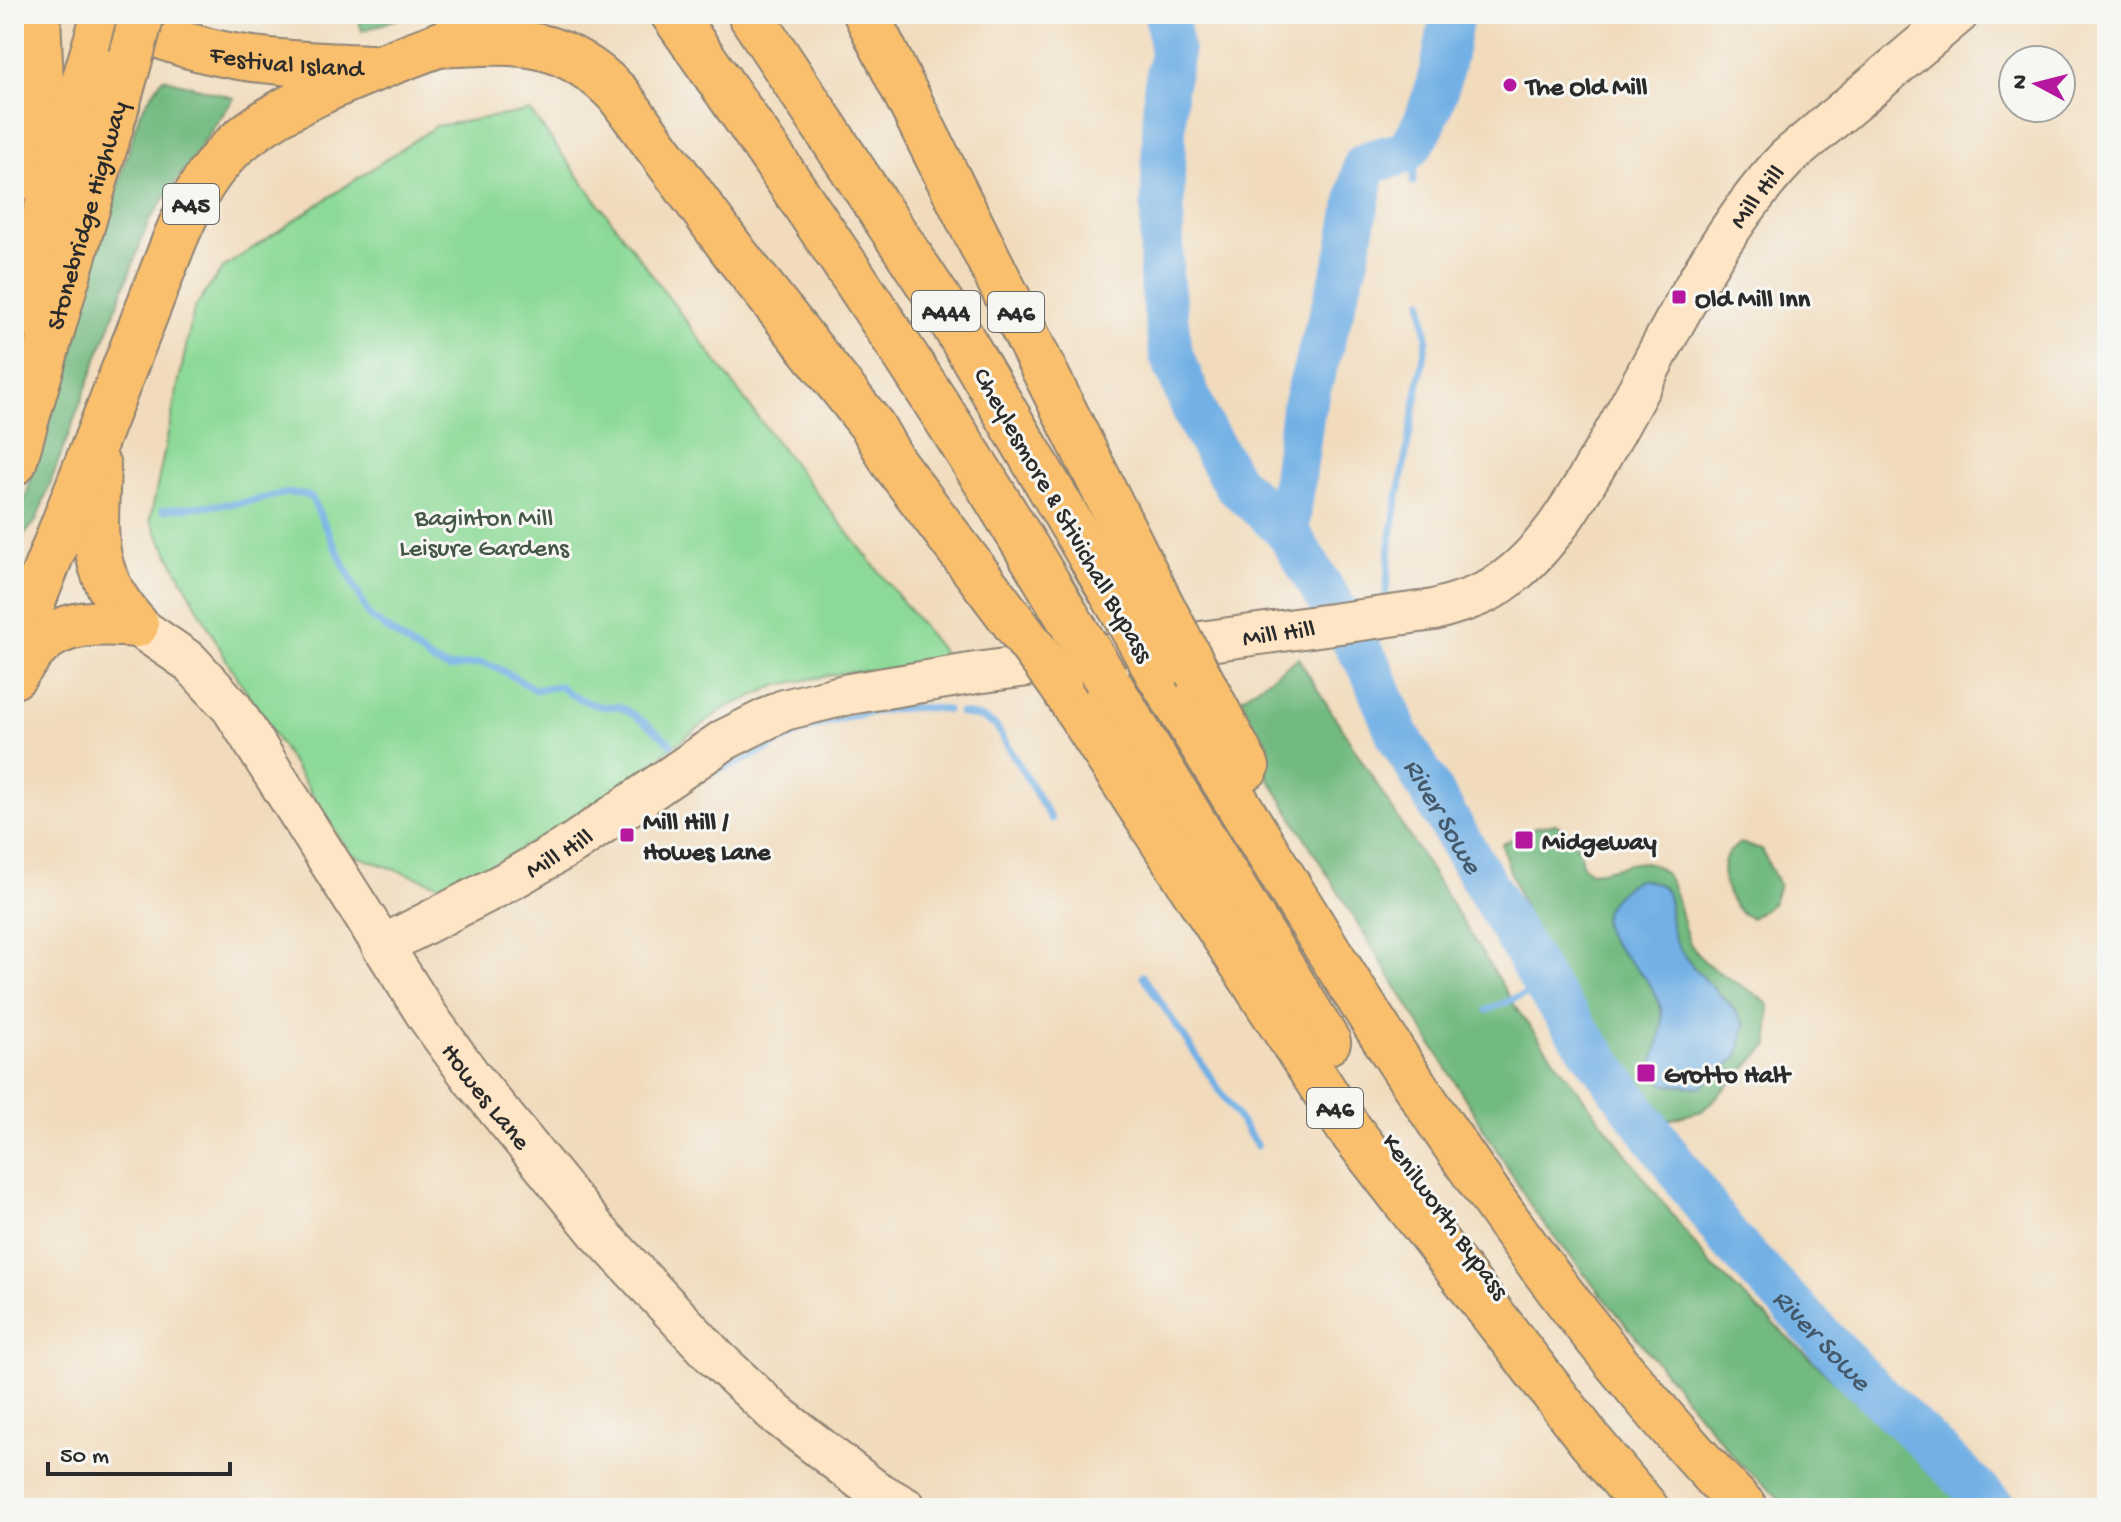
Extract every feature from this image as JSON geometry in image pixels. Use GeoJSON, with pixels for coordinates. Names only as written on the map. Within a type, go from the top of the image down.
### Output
{"type":"FeatureCollection","features":[{"type":"Feature","properties":{"kind":"highway"},"geometry":{"type":"LineString","coordinates":[[14,180],[41,85],[38,14]]}},
{"type":"Feature","properties":{"kind":"highway","name":"Stonebridge Highway"},"geometry":{"type":"LineString","coordinates":[[14,319],[112,31],[142,14]]}},
{"type":"Feature","properties":{"kind":"highway","name":"Festival Island"},"geometry":{"type":"LineString","coordinates":[[112,31],[160,35],[217,53],[281,63],[382,67],[438,45],[502,14]]}},
{"type":"Feature","properties":{"kind":"highway","name":"Cheylesmore & Stivichall Bypass"},"geometry":{"type":"LineString","coordinates":[[673,14],[887,326],[992,487],[1044,627],[1218,864]]}},
{"type":"Feature","properties":{"kind":"highway","name":"Cheylesmore & Stivichall Bypass"},"geometry":{"type":"LineString","coordinates":[[750,14],[1145,614],[1157,672],[1372,1020]]}},
{"type":"Feature","properties":{"kind":"highway","name":"A46"},"geometry":{"type":"LineString","coordinates":[[866,14],[1145,614],[1199,676],[1348,952],[1372,1020]]}},
{"type":"Feature","properties":{"kind":"highway","name":"Stonebridge Highway"},"geometry":{"type":"LineString","coordinates":[[14,463],[112,31]]}},
{"type":"Feature","properties":{"kind":"highway"},"geometry":{"type":"LineString","coordinates":[[438,45],[527,43],[561,51],[595,71],[618,94],[737,256],[873,427],[903,453],[1044,627]]}},
{"type":"Feature","properties":{"kind":"highway","name":"A45"},"geometry":{"type":"LineString","coordinates":[[14,650],[99,427],[187,210],[205,180],[225,155],[260,126],[382,67]]}},
{"type":"Feature","properties":{"kind":"highway"},"geometry":{"type":"LineString","coordinates":[[99,427],[94,509],[96,557],[117,604],[136,625]]}},
{"type":"Feature","properties":{"kind":"highway"},"geometry":{"type":"LineString","coordinates":[[14,676],[38,645],[58,632],[107,622],[136,625]]}},
{"type":"Feature","properties":{"kind":"highway","name":"A46"},"geometry":{"type":"LineString","coordinates":[[1080,680],[1347,1126],[1591,1442],[1646,1508]]}},
{"type":"Feature","properties":{"kind":"highway","name":"Kenilworth Bypass"},"geometry":{"type":"LineString","coordinates":[[1218,864],[1375,1114],[1579,1399],[1675,1508]]}},
{"type":"Feature","properties":{"kind":"highway","name":"Kenilworth Bypass"},"geometry":{"type":"LineString","coordinates":[[1372,1020],[1528,1252],[1691,1452],[1745,1508]]}},
{"type":"Feature","properties":{"kind":"street","name":"Mill Hill"},"geometry":{"type":"LineString","coordinates":[[382,946],[525,872],[574,843],[724,740],[784,710],[849,694],[976,673],[1388,615],[1463,602],[1493,588],[1523,564],[1554,531],[1579,494],[1689,297],[1763,183],[1815,134],[1958,14]]}},
{"type":"Feature","properties":{"kind":"street","name":"Howes Lane"},"geometry":{"type":"LineString","coordinates":[[136,625],[190,662],[232,708],[382,946],[472,1078],[580,1211],[668,1308],[776,1414],[873,1489],[906,1508]]}},
{"type":"Feature","properties":{"kind":"green space"},"geometry":{"type":"Polygon","coordinates":[[[357,14],[412,14],[362,31],[357,14]]]}},
{"type":"Feature","properties":{"kind":"green space"},"geometry":{"type":"Polygon","coordinates":[[[163,78],[234,98],[149,221],[36,521],[14,547],[14,536],[140,112],[163,78]]]}},
{"type":"Feature","properties":{"kind":"green space","name":"Baginton Mill Leisure Gardens"},"geometry":{"type":"Polygon","coordinates":[[[530,111],[774,439],[952,664],[843,673],[778,685],[723,709],[595,806],[451,889],[350,854],[227,661],[150,520],[194,309],[223,268],[436,126],[530,111]]]}},
{"type":"Feature","properties":{"kind":"green space"},"geometry":{"type":"Polygon","coordinates":[[[1298,658],[1520,1014],[1710,1264],[1969,1508],[1790,1508],[1737,1461],[1536,1214],[1264,771],[1236,702],[1298,658]]]}},
{"type":"Feature","properties":{"kind":"green space"},"geometry":{"type":"Polygon","coordinates":[[[1555,824],[1574,840],[1582,865],[1590,872],[1636,863],[1651,864],[1661,869],[1673,887],[1687,936],[1699,956],[1769,1005],[1769,1045],[1702,1111],[1668,1120],[1571,989],[1530,919],[1502,844],[1536,827],[1555,824]]]}},
{"type":"Feature","properties":{"kind":"green space"},"geometry":{"type":"Polygon","coordinates":[[[1740,843],[1762,850],[1779,885],[1773,903],[1751,918],[1737,909],[1723,874],[1726,857],[1740,843]]]}},
{"type":"Feature","properties":{"kind":"water"},"geometry":{"type":"Polygon","coordinates":[[[1637,879],[1652,882],[1667,893],[1672,932],[1677,944],[1692,966],[1745,1025],[1738,1057],[1701,1087],[1664,1085],[1652,1072],[1661,1030],[1660,1005],[1651,987],[1612,942],[1605,928],[1604,914],[1614,897],[1637,879]]]}},
{"type":"Feature","properties":{"kind":"waterway"},"geometry":{"type":"LineString","coordinates":[[1166,14],[1172,53],[1165,90],[1161,277],[1171,354],[1199,422],[1234,483],[1287,531]]}},
{"type":"Feature","properties":{"kind":"waterway","name":"River Sowe"},"geometry":{"type":"LineString","coordinates":[[1452,14],[1437,87],[1415,139],[1402,153],[1365,165],[1347,259],[1303,409],[1287,531],[1371,669],[1398,735],[1545,986],[1729,1239],[1862,1379],[1995,1508]]}},
{"type":"Feature","properties":{"kind":"waterway"},"geometry":{"type":"LineString","coordinates":[[1413,182],[1417,140]]}},
{"type":"Feature","properties":{"kind":"waterway"},"geometry":{"type":"LineString","coordinates":[[1385,603],[1391,536],[1427,339],[1422,301]]}},
{"type":"Feature","properties":{"kind":"waterway"},"geometry":{"type":"LineString","coordinates":[[163,510],[241,503],[293,493],[311,497],[369,616],[432,661],[449,668],[481,663],[498,668],[536,690],[559,686],[588,703],[602,707],[617,706],[671,744]]}},
{"type":"Feature","properties":{"kind":"waterway"},"geometry":{"type":"LineString","coordinates":[[1371,669],[1379,631]]}},
{"type":"Feature","properties":{"kind":"waterway"},"geometry":{"type":"LineString","coordinates":[[704,771],[725,768],[801,732],[843,719],[896,709],[947,710]]}},
{"type":"Feature","properties":{"kind":"waterway"},"geometry":{"type":"LineString","coordinates":[[960,713],[982,718],[996,726],[1051,819]]}},
{"type":"Feature","properties":{"kind":"waterway"},"geometry":{"type":"LineString","coordinates":[[1143,976],[1257,1146]]}},
{"type":"Feature","properties":{"kind":"waterway"},"geometry":{"type":"LineString","coordinates":[[1487,1010],[1545,986]]}},
{"type":"Feature","properties":{"kind":"place","name":"The Old Mill"},"geometry":{"type":"Point","coordinates":[1510,85]}},
{"type":"Feature","properties":{"kind":"place","name":"Old Mill Inn"},"geometry":{"type":"Point","coordinates":[1679,297]}},
{"type":"Feature","properties":{"kind":"place","name":"Mill Hill / Howes Lane"},"geometry":{"type":"Point","coordinates":[627,835]}},
{"type":"Feature","properties":{"kind":"place","name":"Midgeway"},"geometry":{"type":"Point","coordinates":[1524,840]}},
{"type":"Feature","properties":{"kind":"place","name":"Grotto Halt"},"geometry":{"type":"Point","coordinates":[1646,1073]}}]}
